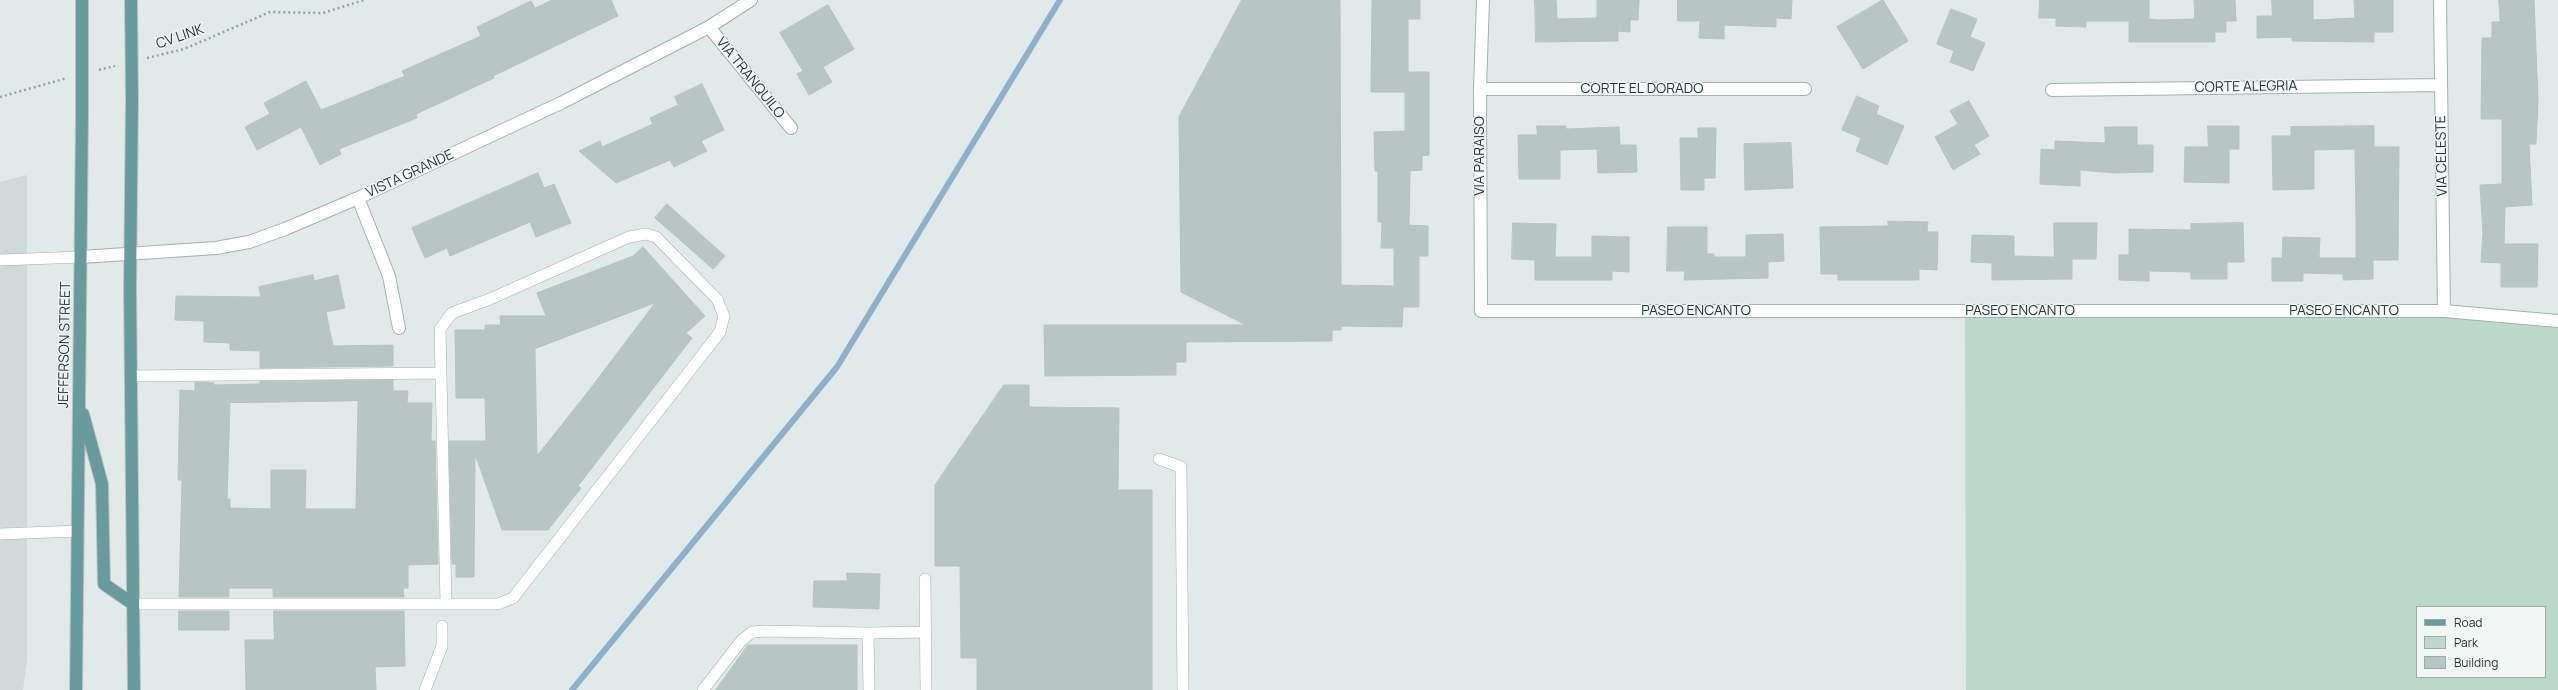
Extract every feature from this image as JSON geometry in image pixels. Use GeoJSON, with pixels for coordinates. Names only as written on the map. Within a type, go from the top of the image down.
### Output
{"type":"FeatureCollection","features":[{"type":"Feature","properties":{"kind":"main road","name":"JEFFERSON STREET"},"geometry":{"type":"LineString","coordinates":[[76,690],[80,399],[82,0]]}},
{"type":"Feature","properties":{"kind":"main road"},"geometry":{"type":"LineString","coordinates":[[131,0],[132,99],[130,254],[134,690]]}},
{"type":"Feature","properties":{"kind":"main road"},"geometry":{"type":"LineString","coordinates":[[80,399],[102,484],[104,584],[133,604]]}},
{"type":"Feature","properties":{"kind":"street","name":"VISTA GRANDE"},"geometry":{"type":"LineString","coordinates":[[81,257],[190,251],[249,242],[285,229],[358,198],[509,128],[709,27],[751,0]]}},
{"type":"Feature","properties":{"kind":"street","name":"VIA PARAISO"},"geometry":{"type":"LineString","coordinates":[[1481,311],[1480,89],[1483,0]]}},
{"type":"Feature","properties":{"kind":"street","name":"VIA CELESTE"},"geometry":{"type":"LineString","coordinates":[[2440,0],[2444,311]]}},
{"type":"Feature","properties":{"kind":"street","name":"VIA TRANQUILO"},"geometry":{"type":"LineString","coordinates":[[709,27],[790,128]]}},
{"type":"Feature","properties":{"kind":"street","name":"CORTE ALEGRIA"},"geometry":{"type":"LineString","coordinates":[[2052,90],[2441,85]]}},
{"type":"Feature","properties":{"kind":"street","name":"CORTE EL DORADO"},"geometry":{"type":"LineString","coordinates":[[1480,89],[1805,90]]}},
{"type":"Feature","properties":{"kind":"street"},"geometry":{"type":"LineString","coordinates":[[358,198],[389,276],[399,328]]}},
{"type":"Feature","properties":{"kind":"street","name":"PASEO ENCANTO"},"geometry":{"type":"LineString","coordinates":[[1481,311],[2444,311],[2558,321]]}},
{"type":"Feature","properties":{"kind":"lane"},"geometry":{"type":"LineString","coordinates":[[133,604],[446,604],[498,604],[512,598],[720,332],[724,316],[717,299],[656,237],[646,234],[629,237],[490,299],[452,313],[440,329],[446,604]]}},
{"type":"Feature","properties":{"kind":"lane","name":"VISTA GRANDE"},"geometry":{"type":"LineString","coordinates":[[0,260],[40,260],[81,257]]}},
{"type":"Feature","properties":{"kind":"lane"},"geometry":{"type":"LineString","coordinates":[[131,376],[441,373]]}},
{"type":"Feature","properties":{"kind":"lane"},"geometry":{"type":"LineString","coordinates":[[1159,459],[1182,467],[1183,690]]}},
{"type":"Feature","properties":{"kind":"lane"},"geometry":{"type":"LineString","coordinates":[[0,534],[78,531]]}},
{"type":"Feature","properties":{"kind":"lane"},"geometry":{"type":"LineString","coordinates":[[925,579],[926,690]]}},
{"type":"Feature","properties":{"kind":"lane"},"geometry":{"type":"LineString","coordinates":[[425,690],[442,646],[442,626]]}},
{"type":"Feature","properties":{"kind":"lane"},"geometry":{"type":"LineString","coordinates":[[702,690],[741,641],[752,632],[766,630],[868,633],[926,632]]}},
{"type":"Feature","properties":{"kind":"lane"},"geometry":{"type":"LineString","coordinates":[[868,633],[869,690]]}},
{"type":"Feature","properties":{"kind":"path","name":"CV LINK"},"geometry":{"type":"LineString","coordinates":[[146,58],[184,48],[270,12],[323,13],[364,0]]}},
{"type":"Feature","properties":{"kind":"path"},"geometry":{"type":"LineString","coordinates":[[93,72],[123,64]]}},
{"type":"Feature","properties":{"kind":"path"},"geometry":{"type":"LineString","coordinates":[[0,97],[70,77]]}},
{"type":"Feature","properties":{"kind":"shaded area"},"geometry":{"type":"Polygon","coordinates":[[[27,175],[27,662],[23,690],[0,690],[0,182],[27,175]]]}},
{"type":"Feature","properties":{"kind":"green space"},"geometry":{"type":"Polygon","coordinates":[[[1965,311],[2444,311],[2558,321],[2558,690],[1966,690],[1965,311]]]}},
{"type":"Feature","properties":{"kind":"building"},"geometry":{"type":"Polygon","coordinates":[[[552,0],[611,0],[618,16],[493,76],[494,78],[416,114],[417,118],[339,149],[341,154],[320,165],[301,127],[257,150],[245,127],[270,114],[264,103],[306,81],[321,110],[405,76],[402,71],[481,36],[477,27],[531,1],[535,8],[552,0]]]}},
{"type":"Feature","properties":{"kind":"building"},"geometry":{"type":"Polygon","coordinates":[[[1242,0],[1340,0],[1341,285],[1394,286],[1394,248],[1381,248],[1382,222],[1378,222],[1378,171],[1375,171],[1374,132],[1405,131],[1405,92],[1371,92],[1372,0],[1420,0],[1420,19],[1408,19],[1408,72],[1429,72],[1429,155],[1422,156],[1422,170],[1410,171],[1409,225],[1428,226],[1428,256],[1419,256],[1419,307],[1403,307],[1402,327],[1341,326],[1341,330],[1332,330],[1332,341],[1186,342],[1186,362],[1176,362],[1176,375],[1045,376],[1044,325],[1246,325],[1181,292],[1179,117],[1242,0]]]}},
{"type":"Feature","properties":{"kind":"building"},"geometry":{"type":"Polygon","coordinates":[[[1535,0],[1556,0],[1557,19],[1597,18],[1597,0],[1639,0],[1638,20],[1630,20],[1630,32],[1618,31],[1618,41],[1536,42],[1535,0]]]}},
{"type":"Feature","properties":{"kind":"building"},"geometry":{"type":"Polygon","coordinates":[[[1678,0],[1792,0],[1791,19],[1776,18],[1776,27],[1724,25],[1724,39],[1699,38],[1700,21],[1678,21],[1678,0]]]}},
{"type":"Feature","properties":{"kind":"building"},"geometry":{"type":"Polygon","coordinates":[[[1883,0],[1908,41],[1863,69],[1837,27],[1883,0]]]}},
{"type":"Feature","properties":{"kind":"building"},"geometry":{"type":"Polygon","coordinates":[[[2040,0],[2149,0],[2149,19],[2159,20],[2195,19],[2194,0],[2235,0],[2236,21],[2226,21],[2226,32],[2215,32],[2215,42],[2129,42],[2129,21],[2086,21],[2086,27],[2056,26],[2056,18],[2039,18],[2040,0]]]}},
{"type":"Feature","properties":{"kind":"building"},"geometry":{"type":"Polygon","coordinates":[[[2272,0],[2313,0],[2313,20],[2355,18],[2354,0],[2393,0],[2393,32],[2374,32],[2374,42],[2292,41],[2292,37],[2257,38],[2257,16],[2272,16],[2272,0]]]}},
{"type":"Feature","properties":{"kind":"building"},"geometry":{"type":"Polygon","coordinates":[[[2499,0],[2534,0],[2538,100],[2536,144],[2529,144],[2532,205],[2505,207],[2504,244],[2538,244],[2537,287],[2501,287],[2501,263],[2481,262],[2483,233],[2480,185],[2502,184],[2502,119],[2481,119],[2482,38],[2492,38],[2492,22],[2500,22],[2499,0]]]}},
{"type":"Feature","properties":{"kind":"building"},"geometry":{"type":"Polygon","coordinates":[[[828,5],[854,49],[823,67],[832,82],[809,95],[797,74],[803,71],[780,33],[828,5]]]}},
{"type":"Feature","properties":{"kind":"building"},"geometry":{"type":"Polygon","coordinates":[[[1951,9],[1977,19],[1970,37],[1985,43],[1973,71],[1950,62],[1954,51],[1937,44],[1951,9]]]}},
{"type":"Feature","properties":{"kind":"building"},"geometry":{"type":"Polygon","coordinates":[[[702,84],[724,130],[701,141],[707,151],[674,167],[670,160],[616,183],[579,151],[600,141],[602,147],[653,124],[650,118],[678,105],[675,97],[702,84]]]}},
{"type":"Feature","properties":{"kind":"building"},"geometry":{"type":"Polygon","coordinates":[[[1857,96],[1879,106],[1876,114],[1904,126],[1887,165],[1856,151],[1861,138],[1842,130],[1857,96]]]}},
{"type":"Feature","properties":{"kind":"building"},"geometry":{"type":"Polygon","coordinates":[[[1969,101],[1989,136],[1974,145],[1980,154],[1953,170],[1935,137],[1958,124],[1950,111],[1969,101]]]}},
{"type":"Feature","properties":{"kind":"building"},"geometry":{"type":"Polygon","coordinates":[[[1537,126],[1566,126],[1566,129],[1619,127],[1620,145],[1636,145],[1637,172],[1598,173],[1597,149],[1560,150],[1560,179],[1519,179],[1518,135],[1537,135],[1537,126]]]}},
{"type":"Feature","properties":{"kind":"building"},"geometry":{"type":"Polygon","coordinates":[[[2208,126],[2239,126],[2239,149],[2229,149],[2229,183],[2184,182],[2185,147],[2208,147],[2208,126]]]}},
{"type":"Feature","properties":{"kind":"building"},"geometry":{"type":"Polygon","coordinates":[[[2374,126],[2374,147],[2399,147],[2398,260],[2373,260],[2373,279],[2343,280],[2343,274],[2303,273],[2303,281],[2272,281],[2272,258],[2282,258],[2283,237],[2320,238],[2319,258],[2356,258],[2356,222],[2355,149],[2314,150],[2314,189],[2273,190],[2272,136],[2291,136],[2291,127],[2374,126]]]}},
{"type":"Feature","properties":{"kind":"building"},"geometry":{"type":"Polygon","coordinates":[[[2105,127],[2137,127],[2137,145],[2153,145],[2153,172],[2115,173],[2080,170],[2080,186],[2040,184],[2041,149],[2055,150],[2055,141],[2105,143],[2105,127]]]}},
{"type":"Feature","properties":{"kind":"building"},"geometry":{"type":"Polygon","coordinates":[[[1698,128],[1716,128],[1715,178],[1704,178],[1704,190],[1681,190],[1680,138],[1698,138],[1698,128]]]}},
{"type":"Feature","properties":{"kind":"building"},"geometry":{"type":"Polygon","coordinates":[[[1791,143],[1793,188],[1745,190],[1744,144],[1791,143]]]}},
{"type":"Feature","properties":{"kind":"building"},"geometry":{"type":"Polygon","coordinates":[[[538,173],[544,188],[554,184],[571,223],[536,237],[530,222],[450,256],[447,248],[425,258],[412,228],[538,173]]]}},
{"type":"Feature","properties":{"kind":"building"},"geometry":{"type":"Polygon","coordinates":[[[667,204],[725,256],[713,269],[655,218],[667,204]]]}},
{"type":"Feature","properties":{"kind":"building"},"geometry":{"type":"Polygon","coordinates":[[[1888,221],[1928,222],[1927,232],[1938,232],[1937,270],[1919,269],[1919,280],[1838,280],[1838,274],[1821,274],[1820,227],[1888,226],[1888,221]]]}},
{"type":"Feature","properties":{"kind":"building"},"geometry":{"type":"Polygon","coordinates":[[[1513,223],[1556,224],[1555,257],[1592,257],[1592,236],[1629,237],[1629,272],[1612,271],[1612,280],[1535,280],[1535,260],[1512,259],[1513,223]]]}},
{"type":"Feature","properties":{"kind":"building"},"geometry":{"type":"Polygon","coordinates":[[[2054,223],[2097,223],[2096,259],[2072,259],[2072,279],[1992,280],[1992,263],[1971,262],[1972,235],[2014,236],[2014,256],[2054,257],[2054,223]]]}},
{"type":"Feature","properties":{"kind":"building"},"geometry":{"type":"Polygon","coordinates":[[[2243,223],[2244,262],[2227,262],[2227,279],[2191,279],[2191,272],[2149,271],[2149,281],[2119,280],[2119,255],[2129,255],[2129,229],[2191,230],[2191,224],[2243,223]]]}},
{"type":"Feature","properties":{"kind":"building"},"geometry":{"type":"Polygon","coordinates":[[[1668,227],[1707,227],[1707,254],[1714,254],[1714,257],[1746,257],[1746,235],[1783,234],[1784,261],[1768,262],[1768,278],[1684,280],[1685,271],[1667,271],[1668,227]]]}},
{"type":"Feature","properties":{"kind":"building"},"geometry":{"type":"Polygon","coordinates":[[[643,247],[705,316],[686,333],[692,338],[578,486],[581,488],[548,530],[502,530],[475,454],[474,577],[456,577],[456,564],[452,564],[449,441],[486,441],[485,398],[456,398],[455,330],[485,330],[485,325],[501,325],[500,316],[546,316],[537,293],[633,256],[643,247]],[[655,303],[535,349],[537,456],[655,303]]]}},
{"type":"Feature","properties":{"kind":"building"},"geometry":{"type":"Polygon","coordinates":[[[313,275],[314,281],[338,275],[345,308],[326,312],[333,346],[393,345],[393,366],[260,368],[260,351],[230,350],[230,343],[204,342],[204,321],[175,320],[176,296],[261,297],[259,287],[313,275]]]}},
{"type":"Feature","properties":{"kind":"building"},"geometry":{"type":"Polygon","coordinates":[[[393,380],[393,391],[408,391],[407,403],[432,403],[431,441],[435,441],[438,564],[408,565],[408,588],[403,588],[404,597],[273,597],[273,588],[229,588],[229,597],[179,597],[182,480],[178,480],[180,390],[195,391],[195,382],[214,383],[214,385],[260,384],[260,382],[393,380]],[[358,401],[230,403],[227,499],[230,499],[230,508],[271,509],[271,470],[306,470],[305,509],[356,509],[358,401]]]}},
{"type":"Feature","properties":{"kind":"building"},"geometry":{"type":"Polygon","coordinates":[[[1004,385],[1029,385],[1029,407],[1119,408],[1118,490],[1152,490],[1152,690],[977,690],[977,658],[961,658],[960,566],[935,566],[935,485],[1004,385]]]}},
{"type":"Feature","properties":{"kind":"building"},"geometry":{"type":"Polygon","coordinates":[[[847,573],[880,574],[879,609],[813,607],[814,581],[847,581],[847,573]]]}},
{"type":"Feature","properties":{"kind":"building"},"geometry":{"type":"Polygon","coordinates":[[[179,611],[229,611],[229,630],[179,630],[179,611]]]}},
{"type":"Feature","properties":{"kind":"building"},"geometry":{"type":"Polygon","coordinates":[[[274,611],[404,611],[405,666],[375,667],[376,690],[246,690],[245,640],[274,640],[274,611]]]}},
{"type":"Feature","properties":{"kind":"building"},"geometry":{"type":"Polygon","coordinates":[[[748,645],[857,645],[857,690],[716,690],[748,645]]]}},
{"type":"Feature","properties":{"kind":"waterway"},"geometry":{"type":"LineString","coordinates":[[572,690],[837,367],[1060,0]]}}]}
